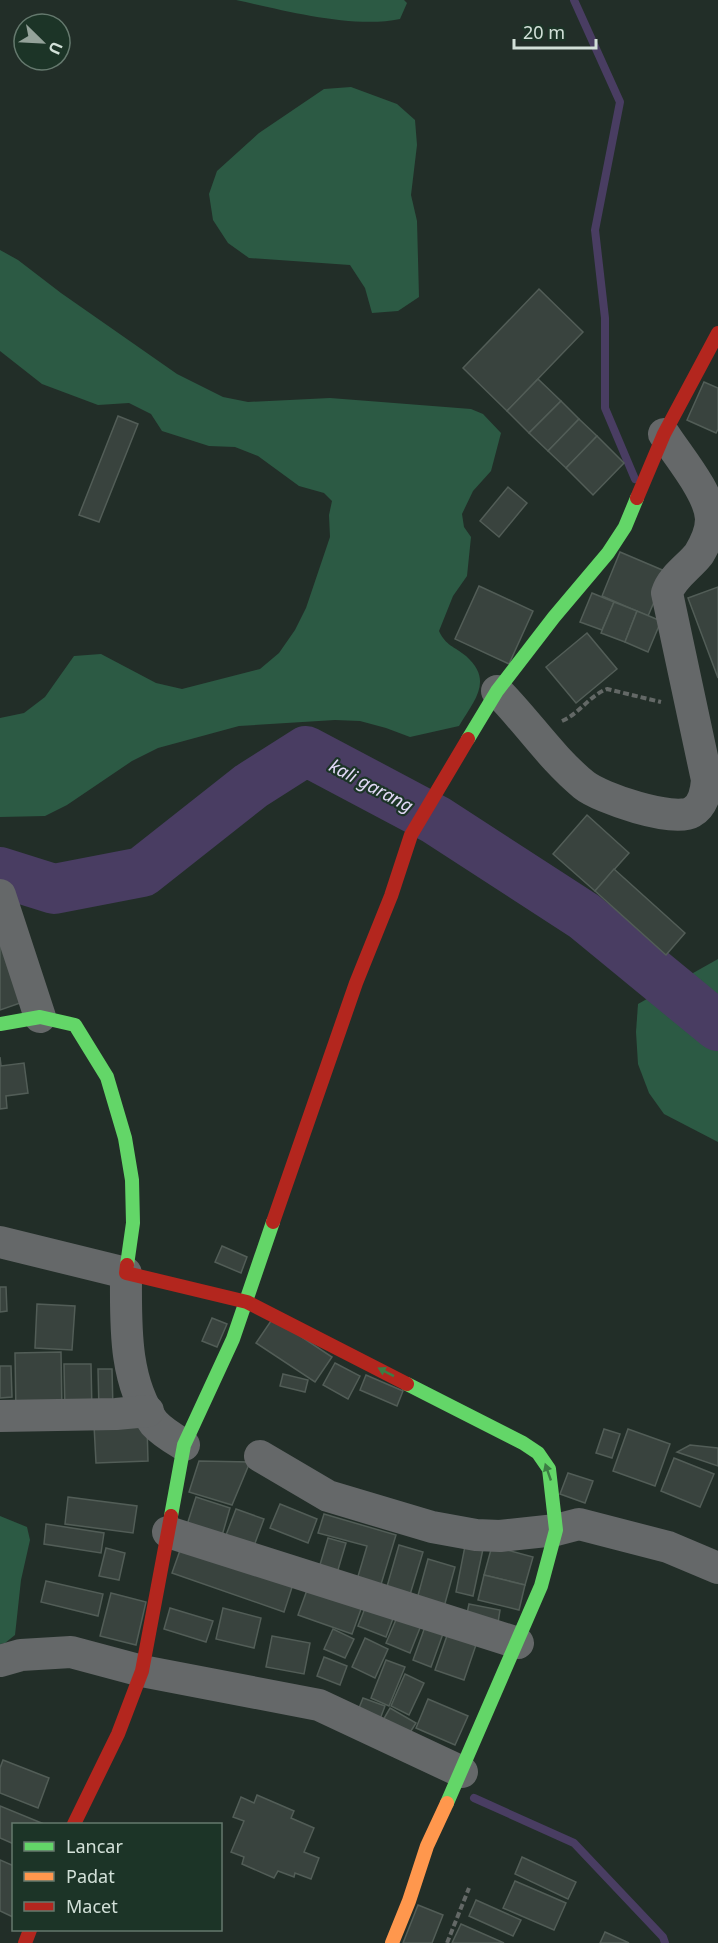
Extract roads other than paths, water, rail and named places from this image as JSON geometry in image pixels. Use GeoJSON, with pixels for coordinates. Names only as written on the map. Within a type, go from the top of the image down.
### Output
{"type":"FeatureCollection","features":[{"type":"Feature","properties":{"kind":"street"},"geometry":{"type":"LineString","coordinates":[[74,1823],[118,1734],[142,1671],[184,1445],[248,1302],[289,1173],[356,983],[391,896],[411,835],[461,750],[503,698],[554,617],[608,553],[625,527],[664,434],[718,333]]}},
{"type":"Feature","properties":{"kind":"street"},"geometry":{"type":"LineString","coordinates":[[503,698],[537,738],[576,778],[600,795],[677,816],[694,812],[699,805],[704,796],[707,780],[667,593],[699,553],[709,531],[711,520],[708,505],[700,490],[664,434]]}},
{"type":"Feature","properties":{"kind":"street"},"geometry":{"type":"LineString","coordinates":[[0,895],[40,1017]]}},
{"type":"Feature","properties":{"kind":"street"},"geometry":{"type":"LineString","coordinates":[[0,1024],[40,1017],[75,1025],[107,1077],[125,1138],[132,1180],[133,1223],[126,1273],[127,1339],[131,1366],[155,1424],[184,1445]]}},
{"type":"Feature","properties":{"kind":"street"},"geometry":{"type":"LineString","coordinates":[[0,1242],[248,1302],[488,1424],[538,1453],[549,1469],[556,1530],[541,1586],[462,1772],[427,1846],[392,1943]]}},
{"type":"Feature","properties":{"kind":"street"},"geometry":{"type":"LineString","coordinates":[[0,1416],[116,1414],[148,1411]]}},
{"type":"Feature","properties":{"kind":"street"},"geometry":{"type":"LineString","coordinates":[[260,1456],[328,1496],[417,1523],[476,1535],[500,1536],[556,1530],[579,1524],[668,1547],[718,1568]]}},
{"type":"Feature","properties":{"kind":"street"},"geometry":{"type":"LineString","coordinates":[[168,1532],[518,1643]]}},
{"type":"Feature","properties":{"kind":"street"},"geometry":{"type":"LineString","coordinates":[[0,1661],[21,1654],[71,1652],[142,1671],[320,1705],[462,1772]]}},
{"type":"Feature","properties":{"kind":"waterway"},"geometry":{"type":"LineString","coordinates":[[574,0],[620,102],[595,230],[605,318],[605,408],[635,479]]}},
{"type":"Feature","properties":{"kind":"waterway","name":"kali garang"},"geometry":{"type":"LineString","coordinates":[[0,872],[54,889],[142,872],[251,786],[306,751],[436,820],[584,916],[718,1026]]}},
{"type":"Feature","properties":{"kind":"waterway"},"geometry":{"type":"LineString","coordinates":[[474,1798],[574,1843],[663,1937],[665,1943]]}}]}
